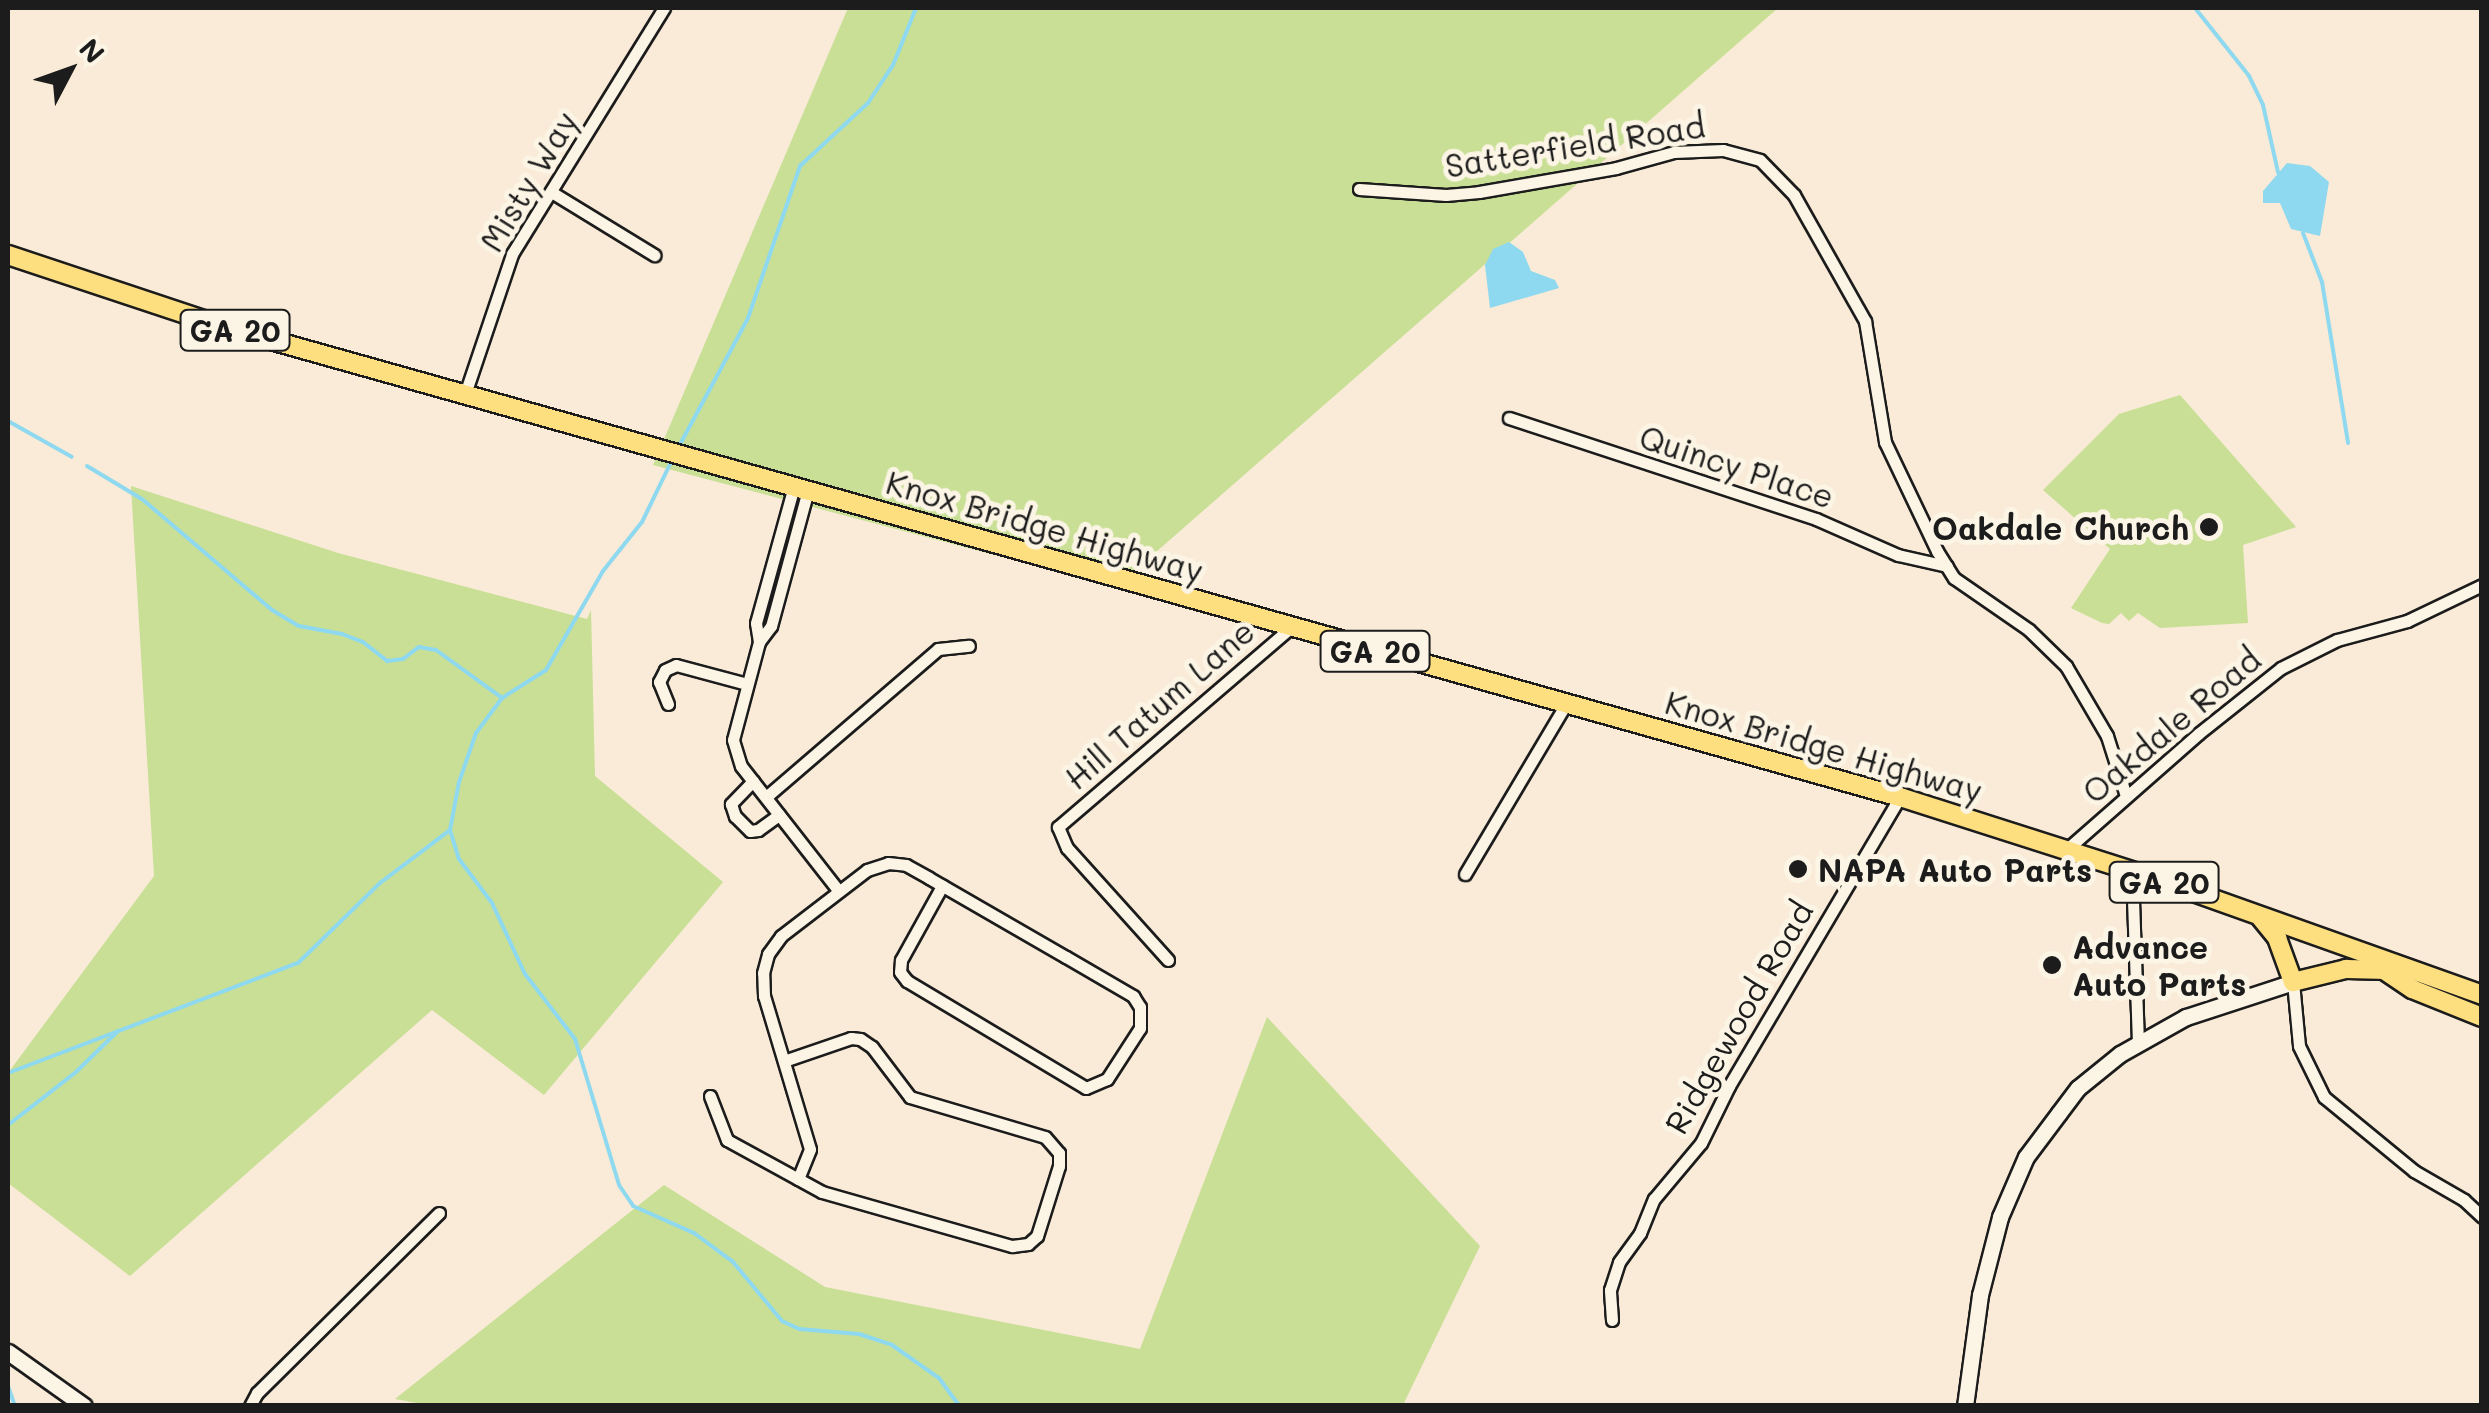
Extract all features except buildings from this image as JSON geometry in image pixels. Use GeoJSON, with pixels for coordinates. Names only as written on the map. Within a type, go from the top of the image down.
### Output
{"type":"FeatureCollection","features":[{"type":"Feature","properties":{"kind":"main road","name":"Knox Bridge Highway"},"geometry":{"type":"LineString","coordinates":[[8,255],[211,324],[1900,797],[2066,850]]}},
{"type":"Feature","properties":{"kind":"main road","name":"GA 20"},"geometry":{"type":"LineString","coordinates":[[2066,850],[2482,995]]}},
{"type":"Feature","properties":{"kind":"main road","name":"GA 20"},"geometry":{"type":"LineString","coordinates":[[2261,918],[2277,938],[2294,982]]}},
{"type":"Feature","properties":{"kind":"main road"},"geometry":{"type":"LineString","coordinates":[[1966,1406],[1980,1295],[2014,1180],[2078,1088],[2138,1044],[2210,1007],[2346,969],[2441,978]]}},
{"type":"Feature","properties":{"kind":"main road"},"geometry":{"type":"LineString","coordinates":[[2384,970],[2412,989],[2482,1018]]}},
{"type":"Feature","properties":{"kind":"main road"},"geometry":{"type":"LineString","coordinates":[[8,1352],[84,1406]]}},
{"type":"Feature","properties":{"kind":"street","name":"Misty Way"},"geometry":{"type":"LineString","coordinates":[[465,394],[512,254],[664,8]]}},
{"type":"Feature","properties":{"kind":"street","name":"Satterfield Road"},"geometry":{"type":"LineString","coordinates":[[1360,189],[1479,192],[1616,168],[1674,152],[1723,150],[1760,160],[1794,194],[1866,321],[1885,442],[1947,566],[1970,593],[2029,630],[2066,666],[2106,736],[2126,796]]}},
{"type":"Feature","properties":{"kind":"street"},"geometry":{"type":"LineString","coordinates":[[552,193],[654,255]]}},
{"type":"Feature","properties":{"kind":"street","name":"Quincy Place"},"geometry":{"type":"LineString","coordinates":[[1510,418],[1816,518],[1898,555],[1947,566]]}},
{"type":"Feature","properties":{"kind":"street"},"geometry":{"type":"LineString","coordinates":[[801,488],[756,623],[759,642],[733,740],[742,766],[838,890]]}},
{"type":"Feature","properties":{"kind":"street","name":"Oakdale Road"},"geometry":{"type":"LineString","coordinates":[[2066,850],[2281,668],[2337,640],[2407,621],[2482,585]]}},
{"type":"Feature","properties":{"kind":"street","name":"Hill Tatum Lane"},"geometry":{"type":"LineString","coordinates":[[1168,960],[1067,848],[1058,827],[1291,627]]}},
{"type":"Feature","properties":{"kind":"street"},"geometry":{"type":"LineString","coordinates":[[766,797],[938,649],[969,646]]}},
{"type":"Feature","properties":{"kind":"street"},"geometry":{"type":"LineString","coordinates":[[668,704],[660,682],[665,670],[676,665],[747,684]]}},
{"type":"Feature","properties":{"kind":"street"},"geometry":{"type":"LineString","coordinates":[[1465,874],[1566,704]]}},
{"type":"Feature","properties":{"kind":"street"},"geometry":{"type":"LineString","coordinates":[[753,781],[731,804],[735,816],[750,830],[758,830],[779,815]]}},
{"type":"Feature","properties":{"kind":"street","name":"Ridgewood Road"},"geometry":{"type":"LineString","coordinates":[[1612,1320],[1610,1290],[1619,1262],[1640,1233],[1654,1200],[1701,1142],[1739,1070],[1900,797]]}},
{"type":"Feature","properties":{"kind":"street"},"geometry":{"type":"LineString","coordinates":[[798,1179],[810,1148],[764,996],[762,973],[768,954],[781,936],[838,890],[888,862],[906,865],[1132,996],[1140,1008],[1140,1028],[1107,1079],[1086,1088],[907,981],[900,972],[901,960],[942,886]]}},
{"type":"Feature","properties":{"kind":"street"},"geometry":{"type":"LineString","coordinates":[[2132,871],[2138,1044]]}},
{"type":"Feature","properties":{"kind":"street"},"geometry":{"type":"LineString","coordinates":[[2294,982],[2299,1046],[2324,1098],[2414,1171],[2464,1200],[2482,1217]]}},
{"type":"Feature","properties":{"kind":"street"},"geometry":{"type":"LineString","coordinates":[[710,1096],[727,1140],[822,1192],[1012,1246],[1028,1244],[1037,1236],[1059,1154],[1045,1137],[910,1097],[872,1047],[860,1040],[850,1038],[784,1060]]}},
{"type":"Feature","properties":{"kind":"street"},"geometry":{"type":"LineString","coordinates":[[250,1406],[257,1393],[439,1213]]}},
{"type":"Feature","properties":{"kind":"green space"},"geometry":{"type":"Polygon","coordinates":[[[848,8],[1778,8],[1116,587],[653,465],[848,8]]]}},
{"type":"Feature","properties":{"kind":"green space"},"geometry":{"type":"Polygon","coordinates":[[[2180,395],[2296,527],[2243,545],[2248,623],[2160,628],[2138,613],[2129,621],[2121,613],[2109,624],[2102,623],[2071,608],[2110,549],[2043,490],[2119,414],[2180,395]]]}},
{"type":"Feature","properties":{"kind":"green space"},"geometry":{"type":"Polygon","coordinates":[[[131,486],[338,553],[587,619],[591,610],[595,776],[723,882],[544,1095],[432,1010],[130,1276],[8,1183],[8,1073],[154,876],[131,486]]]}},
{"type":"Feature","properties":{"kind":"green space"},"geometry":{"type":"Polygon","coordinates":[[[1267,1017],[1480,1246],[1403,1405],[433,1406],[395,1399],[664,1185],[825,1287],[1140,1349],[1267,1017]]]}},
{"type":"Feature","properties":{"kind":"water"},"geometry":{"type":"Polygon","coordinates":[[[2287,163],[2310,166],[2329,182],[2320,236],[2291,229],[2280,203],[2263,203],[2263,191],[2287,163]]]}},
{"type":"Feature","properties":{"kind":"water"},"geometry":{"type":"Polygon","coordinates":[[[1509,242],[1523,252],[1531,271],[1555,280],[1559,288],[1490,308],[1485,265],[1493,249],[1509,242]]]}},
{"type":"Feature","properties":{"kind":"waterway"},"geometry":{"type":"LineString","coordinates":[[677,450],[748,318],[800,166],[868,103],[893,65],[916,8]]}},
{"type":"Feature","properties":{"kind":"waterway"},"geometry":{"type":"LineString","coordinates":[[2195,8],[2249,76],[2263,105],[2278,172]]}},
{"type":"Feature","properties":{"kind":"waterway"},"geometry":{"type":"LineString","coordinates":[[2303,233],[2322,282],[2348,443]]}},
{"type":"Feature","properties":{"kind":"waterway"},"geometry":{"type":"LineString","coordinates":[[8,421],[72,457]]}},
{"type":"Feature","properties":{"kind":"waterway"},"geometry":{"type":"LineString","coordinates":[[673,458],[642,522],[603,571],[546,670],[502,698],[476,733],[459,782],[450,830],[459,859],[492,903],[525,974],[575,1039],[619,1185],[633,1206],[694,1233],[733,1262],[782,1321],[799,1329],[859,1334],[892,1345],[939,1378],[959,1406]]}},
{"type":"Feature","properties":{"kind":"waterway"},"geometry":{"type":"LineString","coordinates":[[87,466],[142,499],[272,610],[299,626],[363,642],[387,661],[403,659],[419,647],[436,650],[502,698]]}},
{"type":"Feature","properties":{"kind":"waterway"},"geometry":{"type":"LineString","coordinates":[[8,1073],[298,963],[380,883],[450,830]]}},
{"type":"Feature","properties":{"kind":"waterway"},"geometry":{"type":"LineString","coordinates":[[8,1125],[76,1072],[118,1031]]}},
{"type":"Feature","properties":{"kind":"waterway"},"geometry":{"type":"LineString","coordinates":[[8,1386],[15,1406]]}},
{"type":"Feature","properties":{"kind":"place","name":"Oakdale Church"},"geometry":{"type":"Point","coordinates":[2209,527]}},
{"type":"Feature","properties":{"kind":"place","name":"NAPA Auto Parts"},"geometry":{"type":"Point","coordinates":[1798,869]}},
{"type":"Feature","properties":{"kind":"place","name":"Advance Auto Parts"},"geometry":{"type":"Point","coordinates":[2052,965]}}]}
